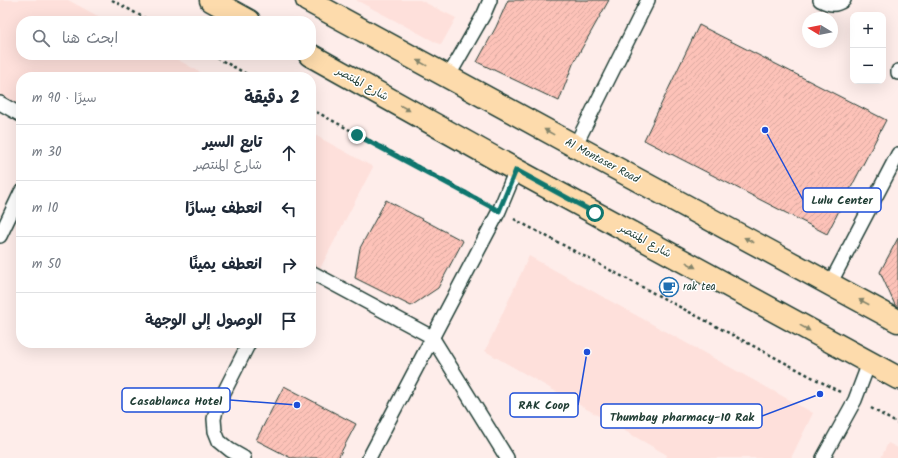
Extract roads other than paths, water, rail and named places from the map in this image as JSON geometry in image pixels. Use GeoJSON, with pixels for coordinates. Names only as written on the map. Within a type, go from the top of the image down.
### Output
{"type":"FeatureCollection","features":[{"type":"Feature","properties":{"kind":"main road"},"geometry":{"type":"LineString","coordinates":[[211,0],[240,16]]}},
{"type":"Feature","properties":{"kind":"main road","name":"Al Montaser Road"},"geometry":{"type":"LineString","coordinates":[[307,0],[898,321]]}},
{"type":"Feature","properties":{"kind":"main road","name":"شارع المنتصر"},"geometry":{"type":"LineString","coordinates":[[316,58],[516,170],[898,378]]}},
{"type":"Feature","properties":{"kind":"lane"},"geometry":{"type":"LineString","coordinates":[[448,77],[484,14],[490,0]]}},
{"type":"Feature","properties":{"kind":"lane"},"geometry":{"type":"LineString","coordinates":[[575,146],[648,0]]}},
{"type":"Feature","properties":{"kind":"lane"},"geometry":{"type":"LineString","coordinates":[[820,0],[828,4],[838,4],[844,0]]}},
{"type":"Feature","properties":{"kind":"lane"},"geometry":{"type":"LineString","coordinates":[[0,103],[16,112]]}},
{"type":"Feature","properties":{"kind":"lane"},"geometry":{"type":"LineString","coordinates":[[830,284],[897,159]]}},
{"type":"Feature","properties":{"kind":"lane"},"geometry":{"type":"LineString","coordinates":[[369,458],[499,211],[516,170]]}},
{"type":"Feature","properties":{"kind":"lane"},"geometry":{"type":"LineString","coordinates":[[0,236],[16,202]]}},
{"type":"Feature","properties":{"kind":"lane"},"geometry":{"type":"LineString","coordinates":[[316,275],[432,337],[507,458]]}},
{"type":"Feature","properties":{"kind":"lane"},"geometry":{"type":"LineString","coordinates":[[244,458],[230,450],[220,441],[215,431],[214,419],[217,406],[246,348]]}},
{"type":"Feature","properties":{"kind":"lane"},"geometry":{"type":"LineString","coordinates":[[822,458],[856,400],[869,363]]}},
{"type":"Feature","properties":{"kind":"place","name":"Lulu Center"},"geometry":{"type":"Point","coordinates":[765,130]}},
{"type":"Feature","properties":{"kind":"place","name":"rak tea"},"geometry":{"type":"Point","coordinates":[669,287]}},
{"type":"Feature","properties":{"kind":"place","name":"RAK Coop"},"geometry":{"type":"Point","coordinates":[587,352]}},
{"type":"Feature","properties":{"kind":"place","name":"Thumbay pharmacy-10 Rak"},"geometry":{"type":"Point","coordinates":[820,394]}},
{"type":"Feature","properties":{"kind":"place","name":"Casablanca Hotel"},"geometry":{"type":"Point","coordinates":[297,405]}}]}
